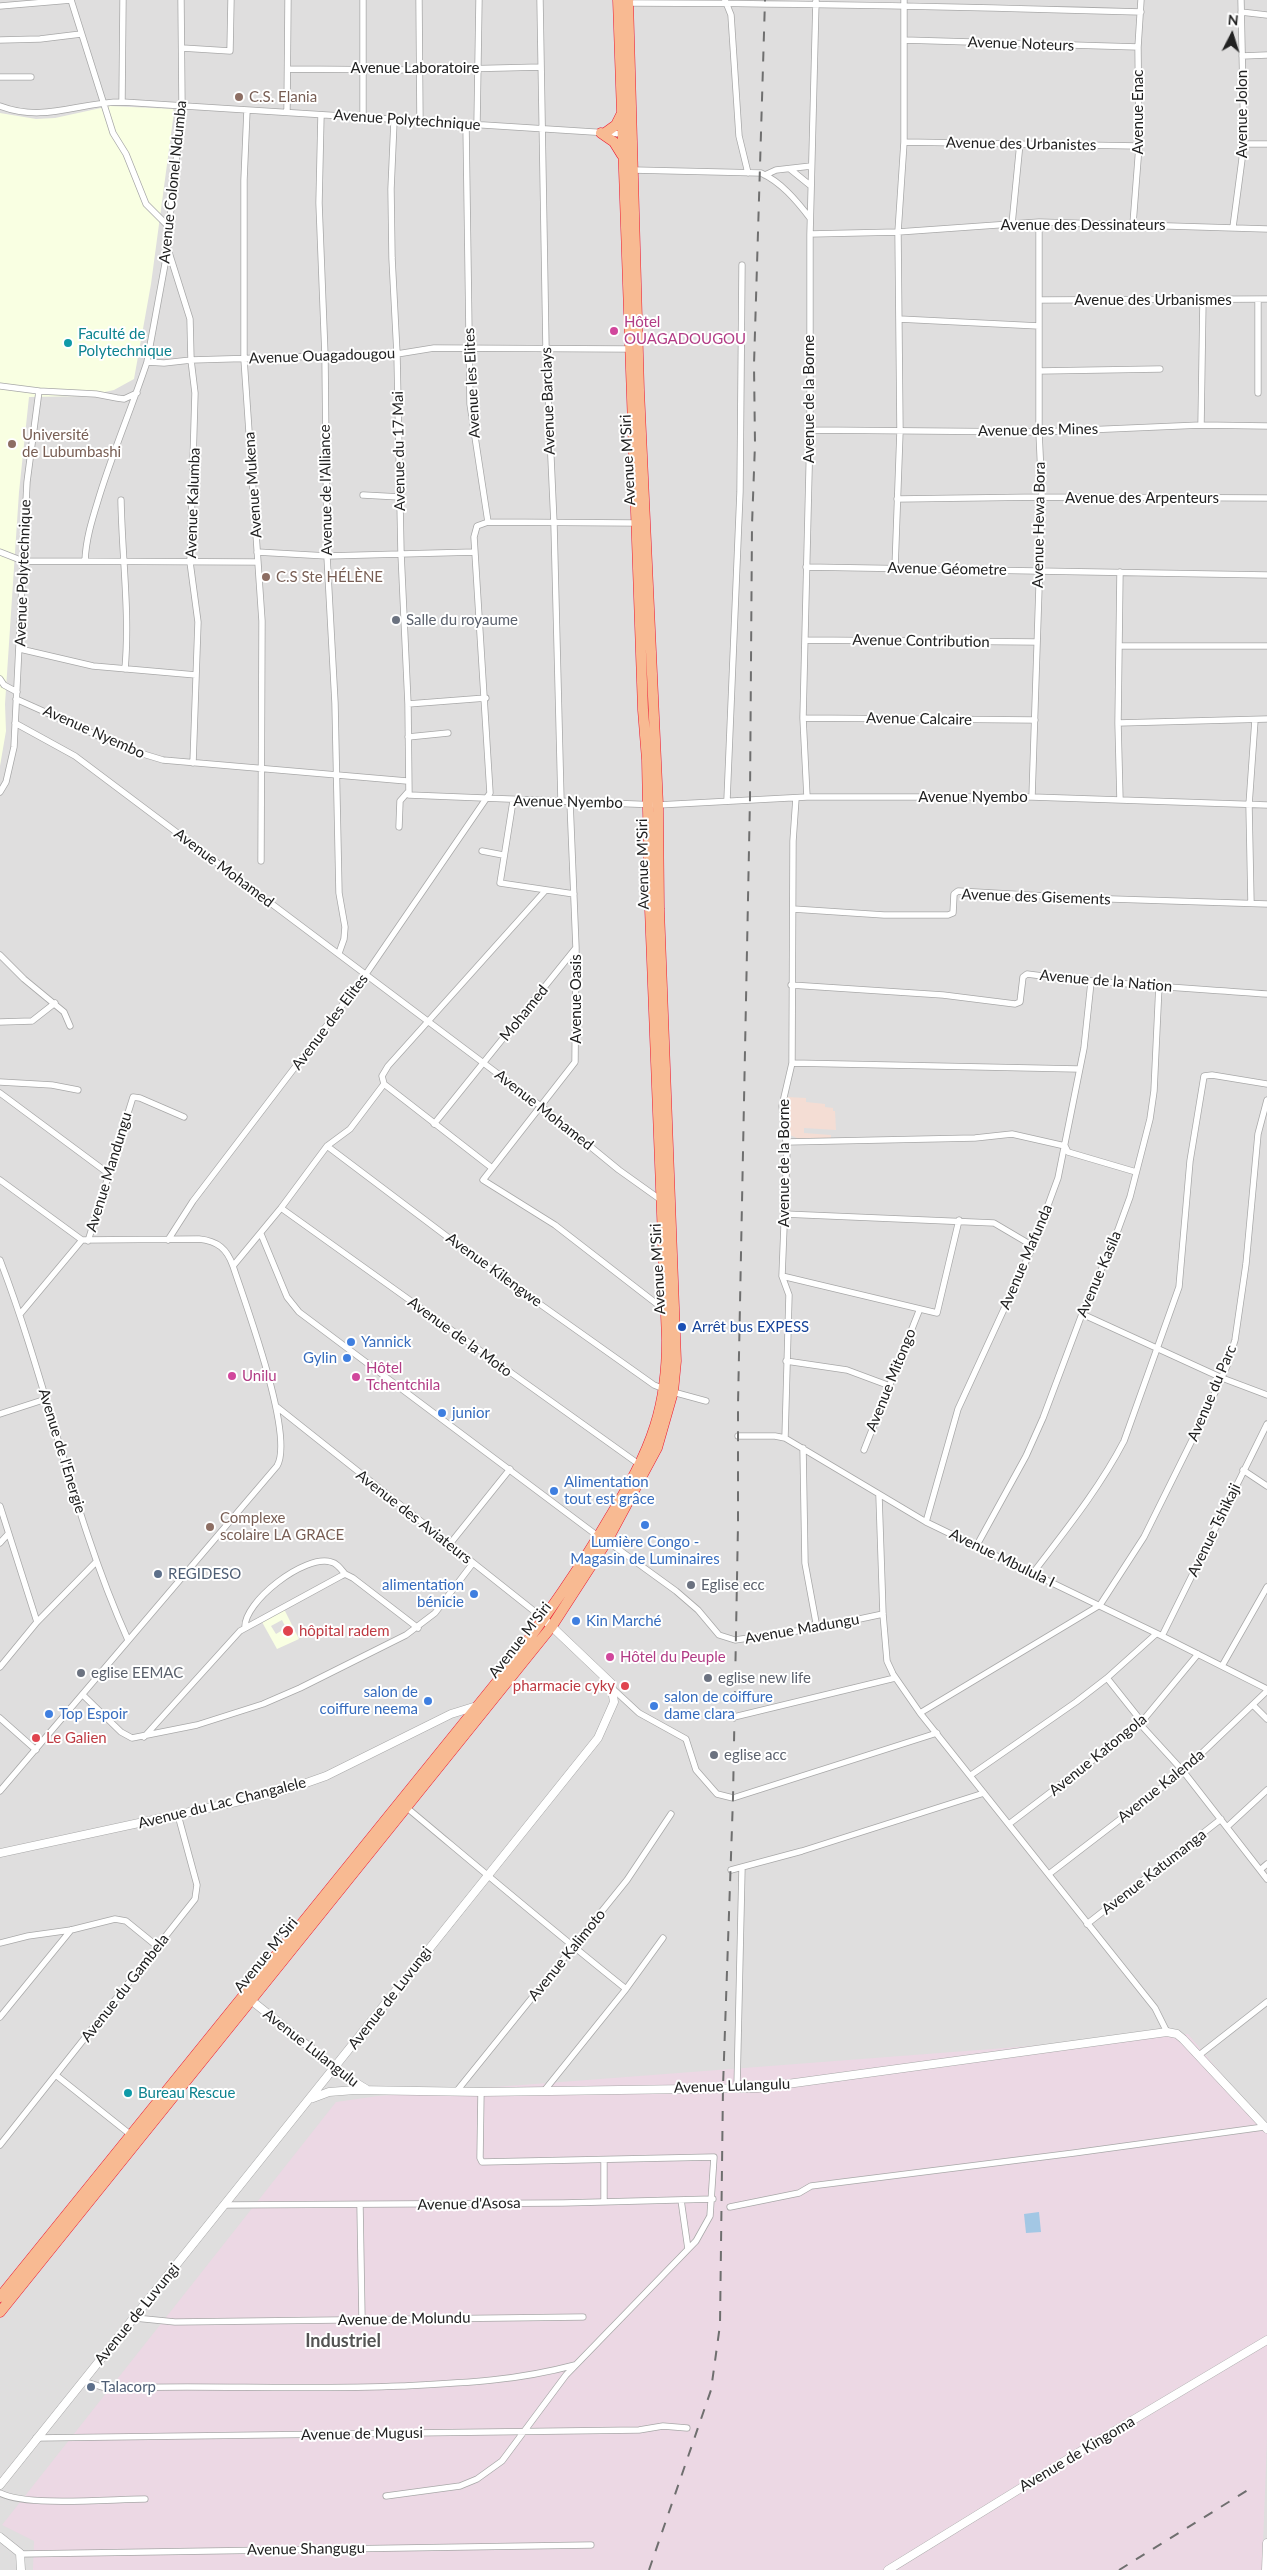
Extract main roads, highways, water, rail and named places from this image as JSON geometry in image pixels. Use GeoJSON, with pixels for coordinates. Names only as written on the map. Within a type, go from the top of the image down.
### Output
{"type":"FeatureCollection","features":[{"type":"Feature","properties":{"kind":"highway","name":"Avenue M'Siri"},"geometry":{"type":"LineString","coordinates":[[625,1],[621,114],[627,134],[633,170],[632,345],[636,523],[653,805],[661,1200],[666,1311],[671,1339]]}},
{"type":"Feature","properties":{"kind":"highway","name":"Avenue M'Siri"},"geometry":{"type":"LineString","coordinates":[[0,2297],[131,2135],[406,1807],[490,1703],[548,1623],[603,1539],[658,1448],[669,1391],[671,1339],[664,1078],[653,805],[622,156],[627,134],[625,1]]}},
{"type":"Feature","properties":{"kind":"highway"},"geometry":{"type":"LineString","coordinates":[[621,114],[616,125],[603,133],[614,142],[622,156]]}},
{"type":"Feature","properties":{"kind":"highway","name":"Avenue M'Siri"},"geometry":{"type":"LineString","coordinates":[[603,1539],[640,1465],[669,1391]]}},
{"type":"Feature","properties":{"kind":"highway","name":"Avenue M'Siri"},"geometry":{"type":"LineString","coordinates":[[0,2312],[477,1705],[548,1623]]}},
{"type":"Feature","properties":{"kind":"water"},"geometry":{"type":"Polygon","coordinates":[[[1039,2212],[1041,2232],[1026,2233],[1024,2214],[1039,2212]]]}},
{"type":"Feature","properties":{"kind":"railway"},"geometry":{"type":"LineString","coordinates":[[649,2570],[711,2390],[720,2325],[723,2087],[733,1798],[738,1524],[738,1405],[750,798],[752,525],[755,444],[754,365],[765,0]]}},
{"type":"Feature","properties":{"kind":"railway"},"geometry":{"type":"LineString","coordinates":[[1119,2570],[1248,2490]]}},
{"type":"Feature","properties":{"kind":"place","name":"C.S. Elania"},"geometry":{"type":"Point","coordinates":[239,97]}},
{"type":"Feature","properties":{"kind":"place","name":"Hôtel OUAGADOUGOU"},"geometry":{"type":"Point","coordinates":[614,331]}},
{"type":"Feature","properties":{"kind":"place","name":"Faculté de Polytechnique"},"geometry":{"type":"Point","coordinates":[68,343]}},
{"type":"Feature","properties":{"kind":"place","name":"Université de Lubumbashi"},"geometry":{"type":"Point","coordinates":[12,444]}},
{"type":"Feature","properties":{"kind":"place","name":"C.S Ste HÉLÈNE"},"geometry":{"type":"Point","coordinates":[266,577]}},
{"type":"Feature","properties":{"kind":"place","name":"Salle du royaume"},"geometry":{"type":"Point","coordinates":[396,620]}},
{"type":"Feature","properties":{"kind":"place","name":"Arrêt bus EXPESS"},"geometry":{"type":"Point","coordinates":[682,1327]}},
{"type":"Feature","properties":{"kind":"place","name":"Yannick"},"geometry":{"type":"Point","coordinates":[351,1342]}},
{"type":"Feature","properties":{"kind":"place","name":"Gylin"},"geometry":{"type":"Point","coordinates":[347,1358]}},
{"type":"Feature","properties":{"kind":"place","name":"Unilu"},"geometry":{"type":"Point","coordinates":[232,1376]}},
{"type":"Feature","properties":{"kind":"place","name":"Hôtel Tchentchila"},"geometry":{"type":"Point","coordinates":[356,1377]}},
{"type":"Feature","properties":{"kind":"place","name":"junior"},"geometry":{"type":"Point","coordinates":[442,1413]}},
{"type":"Feature","properties":{"kind":"place","name":"Alimentation tout est grâce"},"geometry":{"type":"Point","coordinates":[554,1491]}},
{"type":"Feature","properties":{"kind":"place","name":"Lumière Congo - Magasin de Luminaires"},"geometry":{"type":"Point","coordinates":[645,1525]}},
{"type":"Feature","properties":{"kind":"place","name":"Complexe scolaire LA GRACE"},"geometry":{"type":"Point","coordinates":[210,1527]}},
{"type":"Feature","properties":{"kind":"place","name":"REGIDESO"},"geometry":{"type":"Point","coordinates":[158,1574]}},
{"type":"Feature","properties":{"kind":"place","name":"Eglise ecc"},"geometry":{"type":"Point","coordinates":[691,1585]}},
{"type":"Feature","properties":{"kind":"place","name":"alimentation bénicie"},"geometry":{"type":"Point","coordinates":[474,1594]}},
{"type":"Feature","properties":{"kind":"place","name":"Kin Marché"},"geometry":{"type":"Point","coordinates":[576,1621]}},
{"type":"Feature","properties":{"kind":"place","name":"hôpital radem"},"geometry":{"type":"Point","coordinates":[288,1631]}},
{"type":"Feature","properties":{"kind":"place","name":"Hôtel du Peuple"},"geometry":{"type":"Point","coordinates":[610,1657]}},
{"type":"Feature","properties":{"kind":"place","name":"eglise EEMAC"},"geometry":{"type":"Point","coordinates":[81,1673]}},
{"type":"Feature","properties":{"kind":"place","name":"eglise new life"},"geometry":{"type":"Point","coordinates":[708,1678]}},
{"type":"Feature","properties":{"kind":"place","name":"pharmacie cyky"},"geometry":{"type":"Point","coordinates":[625,1686]}},
{"type":"Feature","properties":{"kind":"place","name":"salon de coiffure neema"},"geometry":{"type":"Point","coordinates":[428,1701]}},
{"type":"Feature","properties":{"kind":"place","name":"salon de coiffure dame clara"},"geometry":{"type":"Point","coordinates":[654,1706]}},
{"type":"Feature","properties":{"kind":"place","name":"Top Espoir"},"geometry":{"type":"Point","coordinates":[49,1714]}},
{"type":"Feature","properties":{"kind":"place","name":"Le Galien"},"geometry":{"type":"Point","coordinates":[36,1738]}},
{"type":"Feature","properties":{"kind":"place","name":"eglise acc"},"geometry":{"type":"Point","coordinates":[714,1755]}},
{"type":"Feature","properties":{"kind":"place","name":"Bureau Rescue"},"geometry":{"type":"Point","coordinates":[128,2093]}},
{"type":"Feature","properties":{"kind":"place","name":"Talacorp"},"geometry":{"type":"Point","coordinates":[91,2387]}},
{"type":"Feature","properties":{"kind":"district","name":"Industriel"},"geometry":{"type":"Point","coordinates":[343,2341]}}]}
